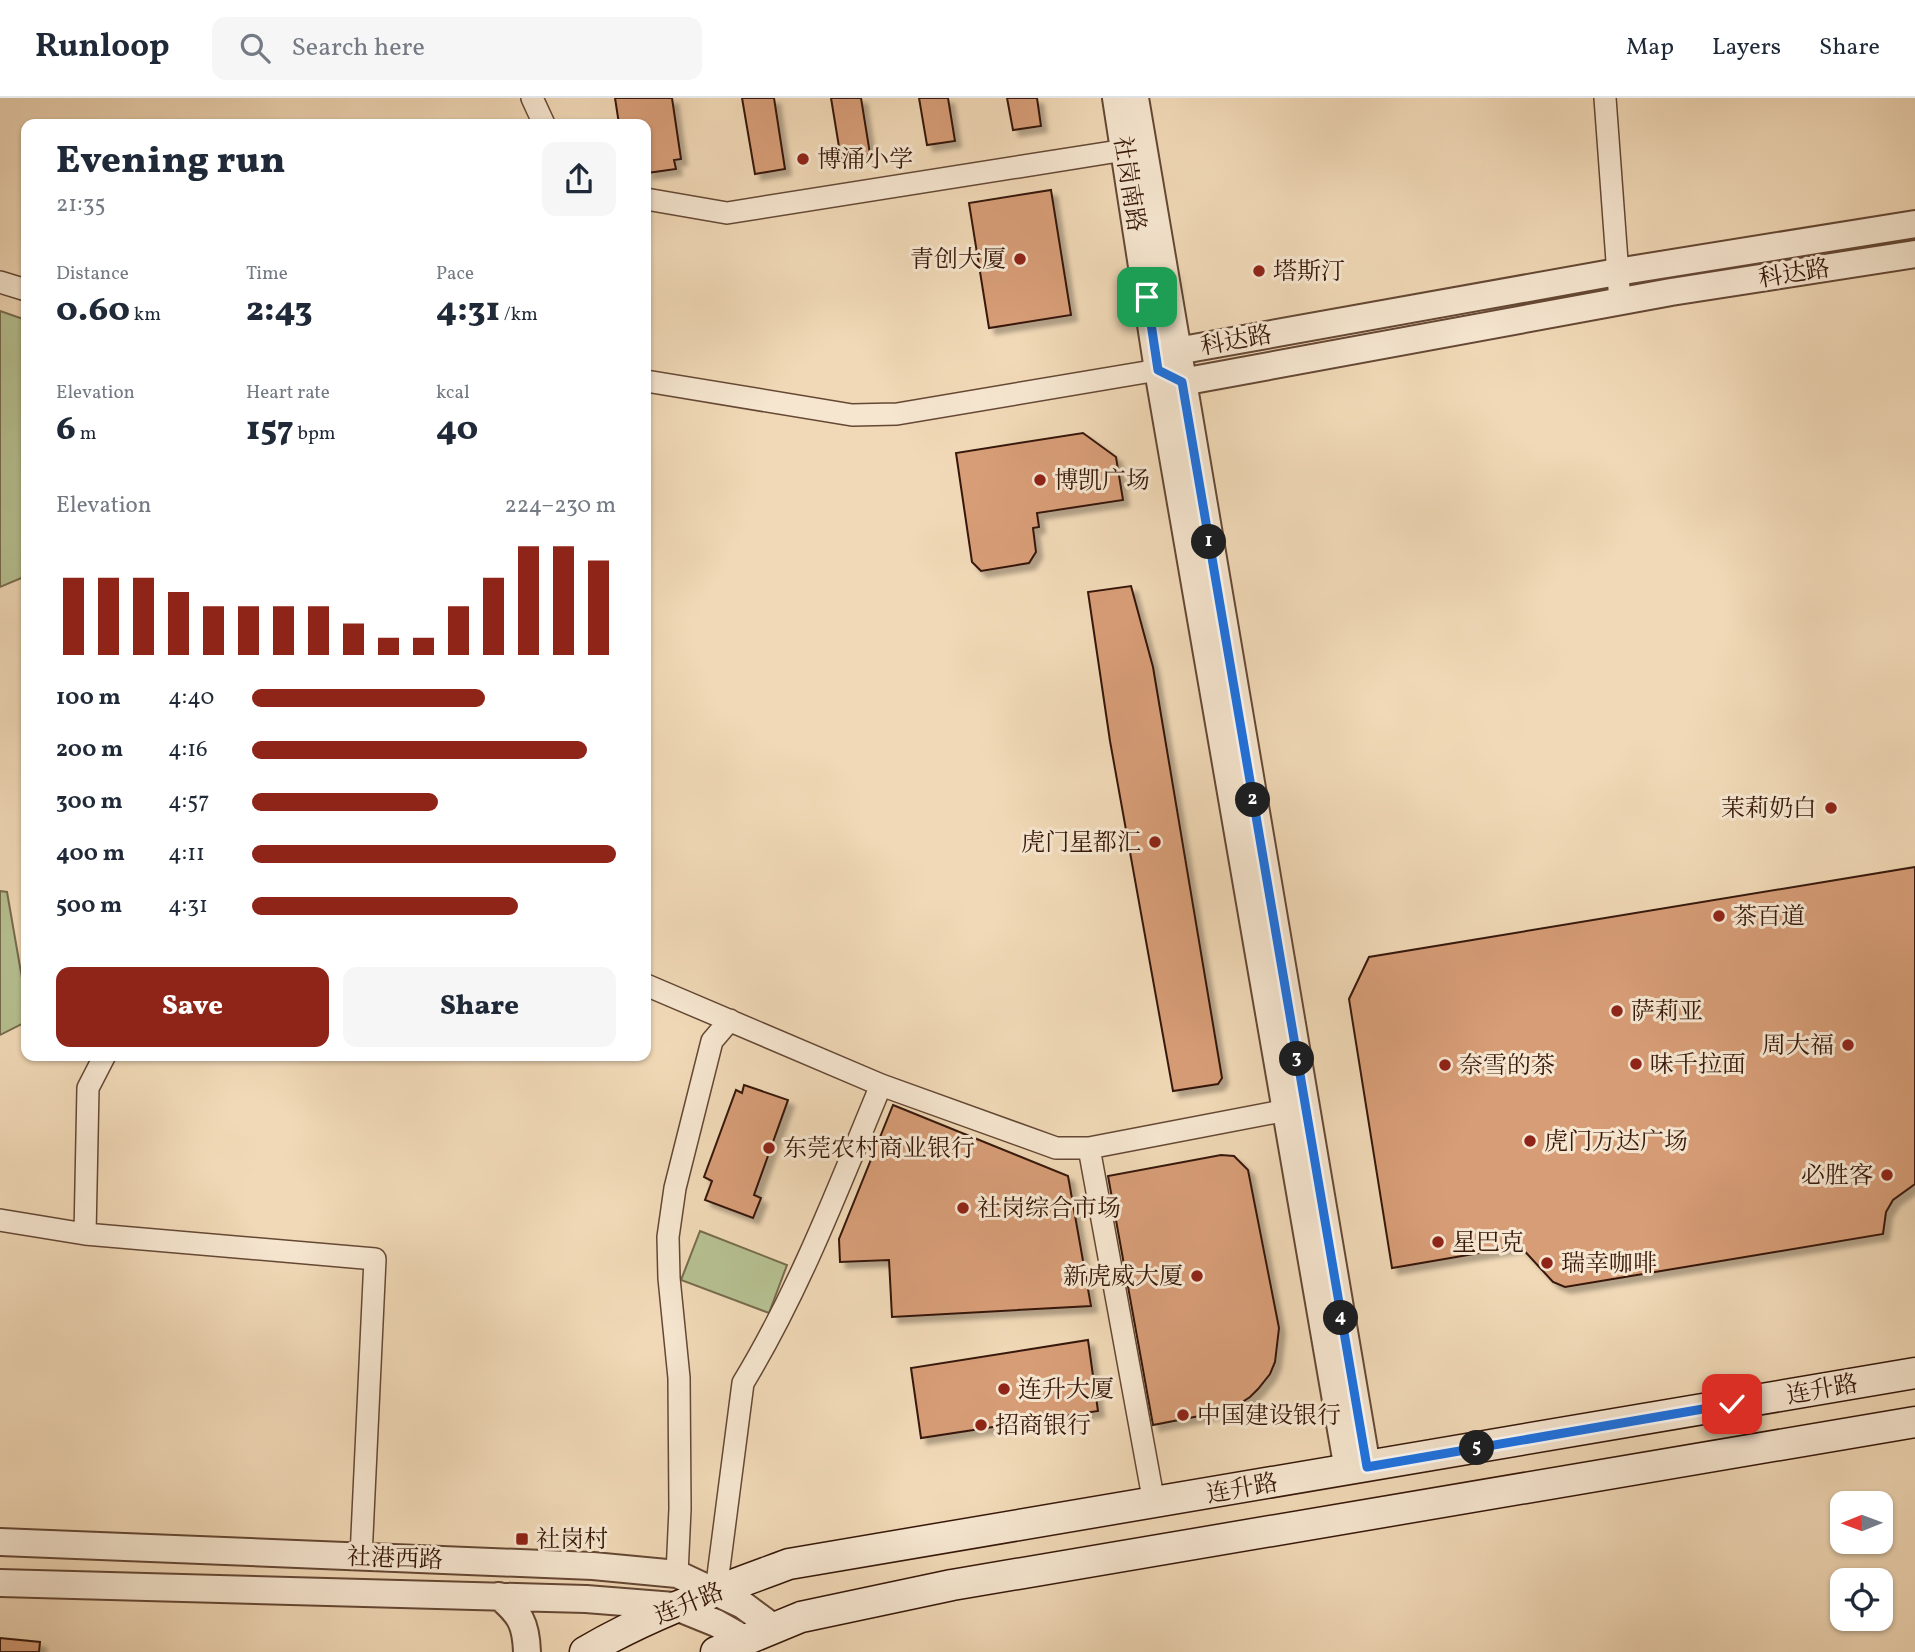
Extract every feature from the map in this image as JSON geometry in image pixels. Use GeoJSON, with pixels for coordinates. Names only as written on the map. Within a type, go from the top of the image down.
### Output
{"type":"FeatureCollection","features":[{"type":"Feature","properties":{"kind":"main road","name":"连升路"},"geometry":{"type":"LineString","coordinates":[[585,1652],[674,1606],[789,1564],[1915,1373]]}},
{"type":"Feature","properties":{"kind":"main road","name":"连升路"},"geometry":{"type":"LineString","coordinates":[[716,1652],[801,1618],[953,1585],[1915,1422]]}},
{"type":"Feature","properties":{"kind":"street"},"geometry":{"type":"LineString","coordinates":[[531,98],[542,119]]}},
{"type":"Feature","properties":{"kind":"street","name":"社岗南路"},"geometry":{"type":"LineString","coordinates":[[1116,98],[1158,370],[1287,1110],[1358,1469]]}},
{"type":"Feature","properties":{"kind":"street","name":"社岗南路"},"geometry":{"type":"LineString","coordinates":[[1135,98],[1358,1469]]}},
{"type":"Feature","properties":{"kind":"street"},"geometry":{"type":"LineString","coordinates":[[1605,98],[1620,302]]}},
{"type":"Feature","properties":{"kind":"street"},"geometry":{"type":"LineString","coordinates":[[651,200],[727,213],[1125,150]]}},
{"type":"Feature","properties":{"kind":"street","name":"科达路"},"geometry":{"type":"LineString","coordinates":[[1915,224],[1617,272],[1177,351],[1158,370],[1182,382],[1620,302],[1915,254]]}},
{"type":"Feature","properties":{"kind":"street"},"geometry":{"type":"LineString","coordinates":[[0,282],[21,288]]}},
{"type":"Feature","properties":{"kind":"street"},"geometry":{"type":"LineString","coordinates":[[651,382],[852,415],[897,414],[1158,370]]}},
{"type":"Feature","properties":{"kind":"street"},"geometry":{"type":"LineString","coordinates":[[651,987],[881,1085],[1056,1148],[1089,1148],[1287,1110]]}},
{"type":"Feature","properties":{"kind":"street"},"geometry":{"type":"LineString","coordinates":[[677,1574],[680,1509],[679,1378],[669,1278],[668,1237],[675,1188],[712,1041],[730,1020]]}},
{"type":"Feature","properties":{"kind":"street"},"geometry":{"type":"LineString","coordinates":[[85,1234],[88,1088],[102,1061]]}},
{"type":"Feature","properties":{"kind":"street"},"geometry":{"type":"LineString","coordinates":[[716,1591],[743,1383],[815,1245],[881,1085]]}},
{"type":"Feature","properties":{"kind":"street"},"geometry":{"type":"LineString","coordinates":[[1089,1148],[1154,1503]]}},
{"type":"Feature","properties":{"kind":"street"},"geometry":{"type":"LineString","coordinates":[[0,1220],[85,1234],[374,1259],[361,1557]]}},
{"type":"Feature","properties":{"kind":"street","name":"社港西路"},"geometry":{"type":"LineString","coordinates":[[0,1542],[593,1566],[677,1574],[743,1605],[774,1628]]}},
{"type":"Feature","properties":{"kind":"street","name":"社港西路"},"geometry":{"type":"LineString","coordinates":[[0,1583],[586,1599],[674,1606],[716,1623],[746,1640]]}},
{"type":"Feature","properties":{"kind":"street"},"geometry":{"type":"LineString","coordinates":[[499,1596],[519,1613],[527,1634],[527,1652]]}},
{"type":"Feature","properties":{"kind":"green space"},"geometry":{"type":"Polygon","coordinates":[[[0,311],[21,318],[21,578],[0,587],[0,311]]]}},
{"type":"Feature","properties":{"kind":"green space"},"geometry":{"type":"Polygon","coordinates":[[[0,891],[7,892],[21,972],[21,1024],[0,1035],[0,891]]]}},
{"type":"Feature","properties":{"kind":"green space"},"geometry":{"type":"Polygon","coordinates":[[[700,1231],[787,1265],[769,1313],[681,1280],[700,1231]]]}},
{"type":"Feature","properties":{"kind":"building"},"geometry":{"type":"Polygon","coordinates":[[[615,98],[672,98],[681,159],[674,160],[676,169],[651,172],[651,119],[618,119],[615,98]]]}},
{"type":"Feature","properties":{"kind":"building"},"geometry":{"type":"Polygon","coordinates":[[[742,98],[774,98],[785,169],[755,174],[742,98]]]}},
{"type":"Feature","properties":{"kind":"building"},"geometry":{"type":"Polygon","coordinates":[[[831,98],[861,98],[870,154],[841,159],[831,98]]]}},
{"type":"Feature","properties":{"kind":"building"},"geometry":{"type":"Polygon","coordinates":[[[919,98],[948,98],[955,141],[927,145],[919,98]]]}},
{"type":"Feature","properties":{"kind":"building"},"geometry":{"type":"Polygon","coordinates":[[[1007,98],[1037,98],[1041,126],[1013,130],[1007,98]]]}},
{"type":"Feature","properties":{"kind":"building","name":"青创大厦"},"geometry":{"type":"Polygon","coordinates":[[[1051,190],[1071,315],[989,328],[969,203],[1051,190]]]}},
{"type":"Feature","properties":{"kind":"building","name":"博凯广场"},"geometry":{"type":"Polygon","coordinates":[[[1083,433],[1116,457],[1123,500],[1037,513],[1039,527],[1033,528],[1036,552],[1029,563],[981,571],[972,562],[956,453],[1083,433]]]}},
{"type":"Feature","properties":{"kind":"building","name":"虎门星都汇"},"geometry":{"type":"Polygon","coordinates":[[[1131,586],[1153,667],[1222,1078],[1218,1084],[1173,1091],[1110,741],[1088,592],[1131,586]]]}},
{"type":"Feature","properties":{"kind":"building"},"geometry":{"type":"Polygon","coordinates":[[[1915,867],[1915,1184],[1893,1200],[1886,1212],[1883,1234],[1565,1287],[1553,1282],[1520,1246],[1392,1268],[1349,999],[1369,957],[1915,867]]]}},
{"type":"Feature","properties":{"kind":"building"},"geometry":{"type":"Polygon","coordinates":[[[744,1085],[788,1100],[754,1195],[761,1198],[753,1218],[705,1200],[712,1181],[704,1177],[736,1090],[742,1093],[744,1085]]]}},
{"type":"Feature","properties":{"kind":"building","name":"社岗综合市场"},"geometry":{"type":"Polygon","coordinates":[[[893,1105],[1068,1176],[1091,1306],[892,1317],[889,1260],[840,1262],[839,1239],[893,1105]]]}},
{"type":"Feature","properties":{"kind":"building","name":"新虎威大厦"},"geometry":{"type":"Polygon","coordinates":[[[1221,1155],[1234,1156],[1248,1170],[1279,1328],[1275,1362],[1270,1374],[1258,1389],[1230,1410],[1153,1425],[1108,1176],[1221,1155]]]}},
{"type":"Feature","properties":{"kind":"building","name":"连升大厦"},"geometry":{"type":"Polygon","coordinates":[[[1088,1340],[1098,1411],[921,1438],[911,1368],[1088,1340]]]}},
{"type":"Feature","properties":{"kind":"building"},"geometry":{"type":"Polygon","coordinates":[[[0,1638],[40,1642],[39,1652],[0,1652],[0,1638]]]}},
{"type":"Feature","properties":{"kind":"place","name":"博涌小学"},"geometry":{"type":"Point","coordinates":[803,159]}},
{"type":"Feature","properties":{"kind":"place","name":"青创大厦"},"geometry":{"type":"Point","coordinates":[1020,259]}},
{"type":"Feature","properties":{"kind":"place","name":"塔斯汀"},"geometry":{"type":"Point","coordinates":[1259,271]}},
{"type":"Feature","properties":{"kind":"place","name":"博凯广场"},"geometry":{"type":"Point","coordinates":[1040,480]}},
{"type":"Feature","properties":{"kind":"place","name":"茉莉奶白"},"geometry":{"type":"Point","coordinates":[1831,808]}},
{"type":"Feature","properties":{"kind":"place","name":"虎门星都汇"},"geometry":{"type":"Point","coordinates":[1155,842]}},
{"type":"Feature","properties":{"kind":"place","name":"茶百道"},"geometry":{"type":"Point","coordinates":[1719,916]}},
{"type":"Feature","properties":{"kind":"place","name":"萨莉亚"},"geometry":{"type":"Point","coordinates":[1617,1011]}},
{"type":"Feature","properties":{"kind":"place","name":"周大福"},"geometry":{"type":"Point","coordinates":[1848,1045]}},
{"type":"Feature","properties":{"kind":"place","name":"味千拉面"},"geometry":{"type":"Point","coordinates":[1636,1064]}},
{"type":"Feature","properties":{"kind":"place","name":"奈雪的茶"},"geometry":{"type":"Point","coordinates":[1445,1065]}},
{"type":"Feature","properties":{"kind":"place","name":"虎门万达广场"},"geometry":{"type":"Point","coordinates":[1530,1141]}},
{"type":"Feature","properties":{"kind":"place","name":"东莞农村商业银行"},"geometry":{"type":"Point","coordinates":[769,1148]}},
{"type":"Feature","properties":{"kind":"place","name":"必胜客"},"geometry":{"type":"Point","coordinates":[1887,1175]}},
{"type":"Feature","properties":{"kind":"place","name":"社岗综合市场"},"geometry":{"type":"Point","coordinates":[963,1208]}},
{"type":"Feature","properties":{"kind":"place","name":"星巴克"},"geometry":{"type":"Point","coordinates":[1438,1242]}},
{"type":"Feature","properties":{"kind":"place","name":"瑞幸咖啡"},"geometry":{"type":"Point","coordinates":[1547,1263]}},
{"type":"Feature","properties":{"kind":"place","name":"新虎威大厦"},"geometry":{"type":"Point","coordinates":[1197,1276]}},
{"type":"Feature","properties":{"kind":"place","name":"连升大厦"},"geometry":{"type":"Point","coordinates":[1004,1389]}},
{"type":"Feature","properties":{"kind":"place","name":"中国建设银行"},"geometry":{"type":"Point","coordinates":[1183,1415]}},
{"type":"Feature","properties":{"kind":"place","name":"招商银行"},"geometry":{"type":"Point","coordinates":[981,1425]}},
{"type":"Feature","properties":{"kind":"place","name":"社岗村"},"geometry":{"type":"Point","coordinates":[522,1539]}},
{"type":"Feature","properties":{"kind":"route"},"geometry":{"type":"LineString","coordinates":[[1147,297],[1158,370],[1182,382],[1367,1467],[1732,1404]]}}]}
